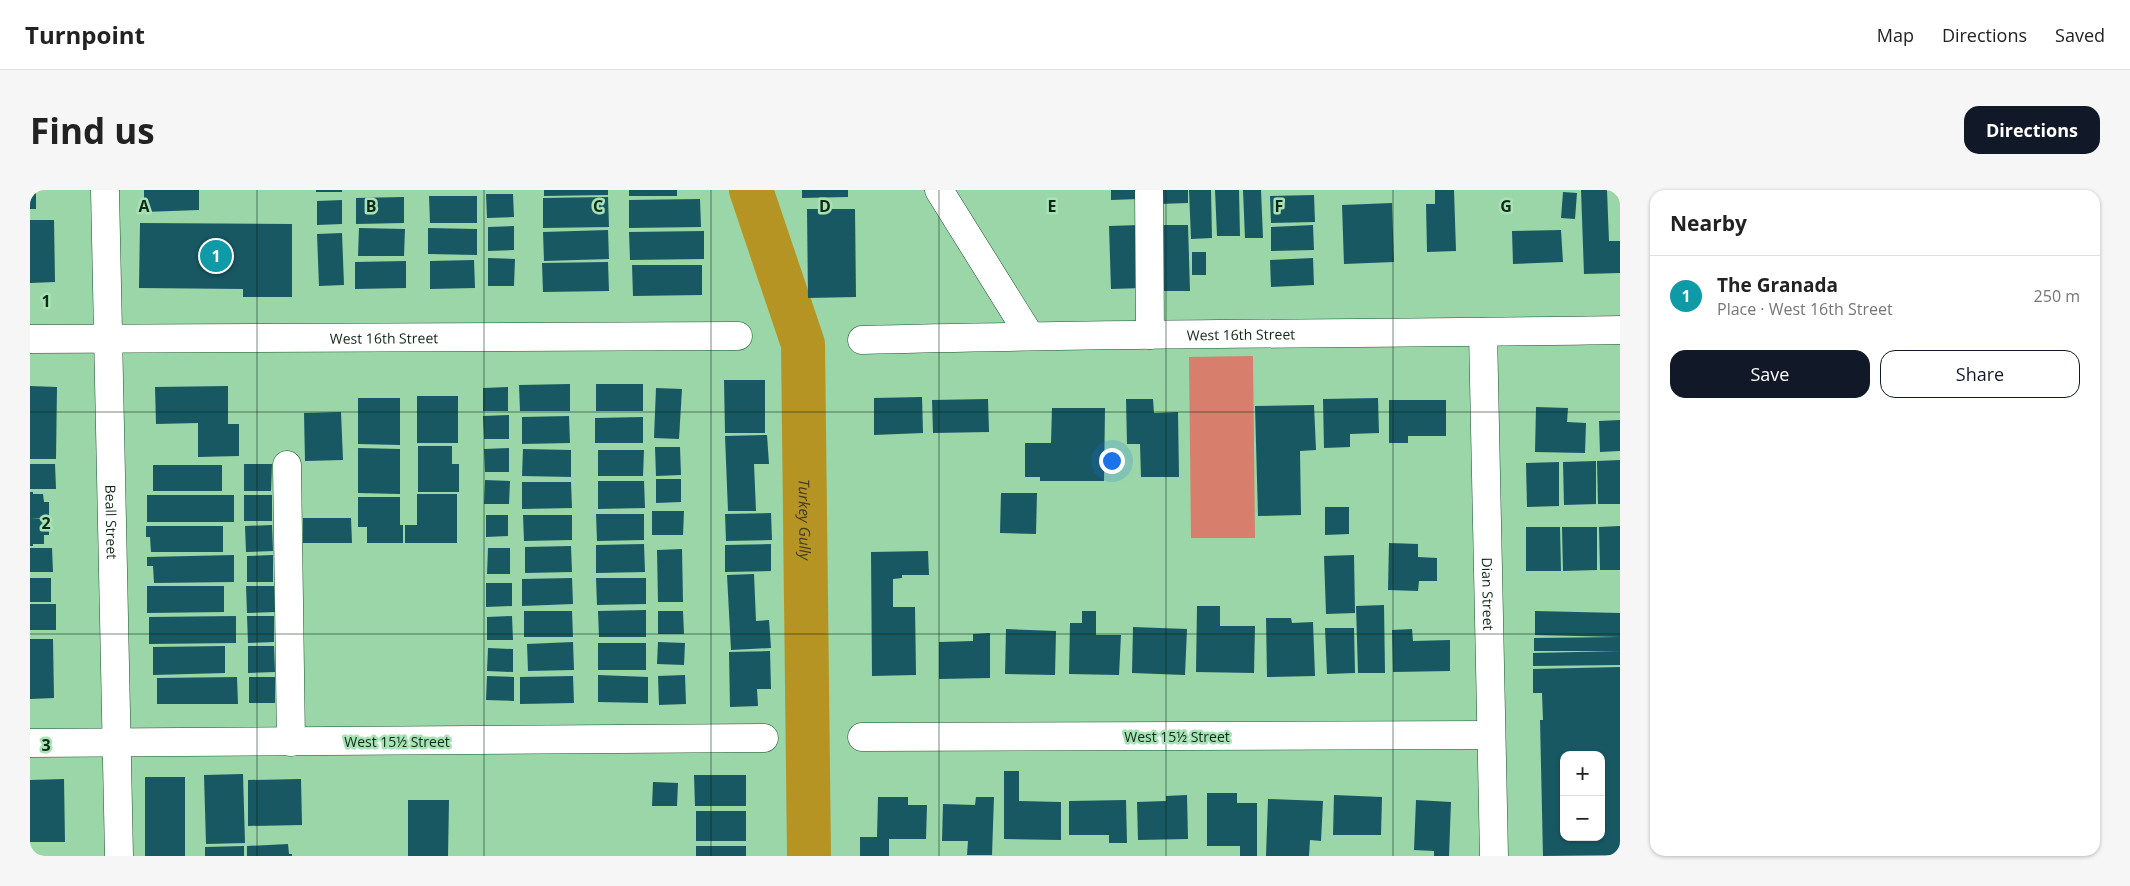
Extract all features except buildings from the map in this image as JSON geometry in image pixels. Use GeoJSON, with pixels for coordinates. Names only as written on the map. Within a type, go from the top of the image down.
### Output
{"type":"FeatureCollection","features":[{"type":"Feature","properties":{"kind":"street","name":"Beall Street"},"geometry":{"type":"LineString","coordinates":[[105,190],[119,856]]}},
{"type":"Feature","properties":{"kind":"street"},"geometry":{"type":"LineString","coordinates":[[939,190],[1030,336]]}},
{"type":"Feature","properties":{"kind":"street"},"geometry":{"type":"LineString","coordinates":[[1148,190],[1150,335]]}},
{"type":"Feature","properties":{"kind":"street","name":"West 16th Street"},"geometry":{"type":"LineString","coordinates":[[862,340],[1030,336],[1620,330]]}},
{"type":"Feature","properties":{"kind":"street","name":"Dian Street"},"geometry":{"type":"LineString","coordinates":[[1483,332],[1494,856]]}},
{"type":"Feature","properties":{"kind":"street","name":"West 16th Street"},"geometry":{"type":"LineString","coordinates":[[30,339],[738,336]]}},
{"type":"Feature","properties":{"kind":"street"},"geometry":{"type":"LineString","coordinates":[[287,465],[291,742]]}},
{"type":"Feature","properties":{"kind":"street","name":"West 15½ Street"},"geometry":{"type":"LineString","coordinates":[[862,738],[1491,735]]}},
{"type":"Feature","properties":{"kind":"street","name":"West 15½ Street"},"geometry":{"type":"LineString","coordinates":[[30,743],[764,738]]}},
{"type":"Feature","properties":{"kind":"shaded area"},"geometry":{"type":"Polygon","coordinates":[[[1253,356],[1255,538],[1191,538],[1189,357],[1253,356]]]}},
{"type":"Feature","properties":{"kind":"waterway","name":"Turkey Gully"},"geometry":{"type":"LineString","coordinates":[[751,190],[803,344],[809,856]]}},
{"type":"Feature","properties":{"kind":"place","name":"The Granada"},"geometry":{"type":"Point","coordinates":[216,256]}}]}
